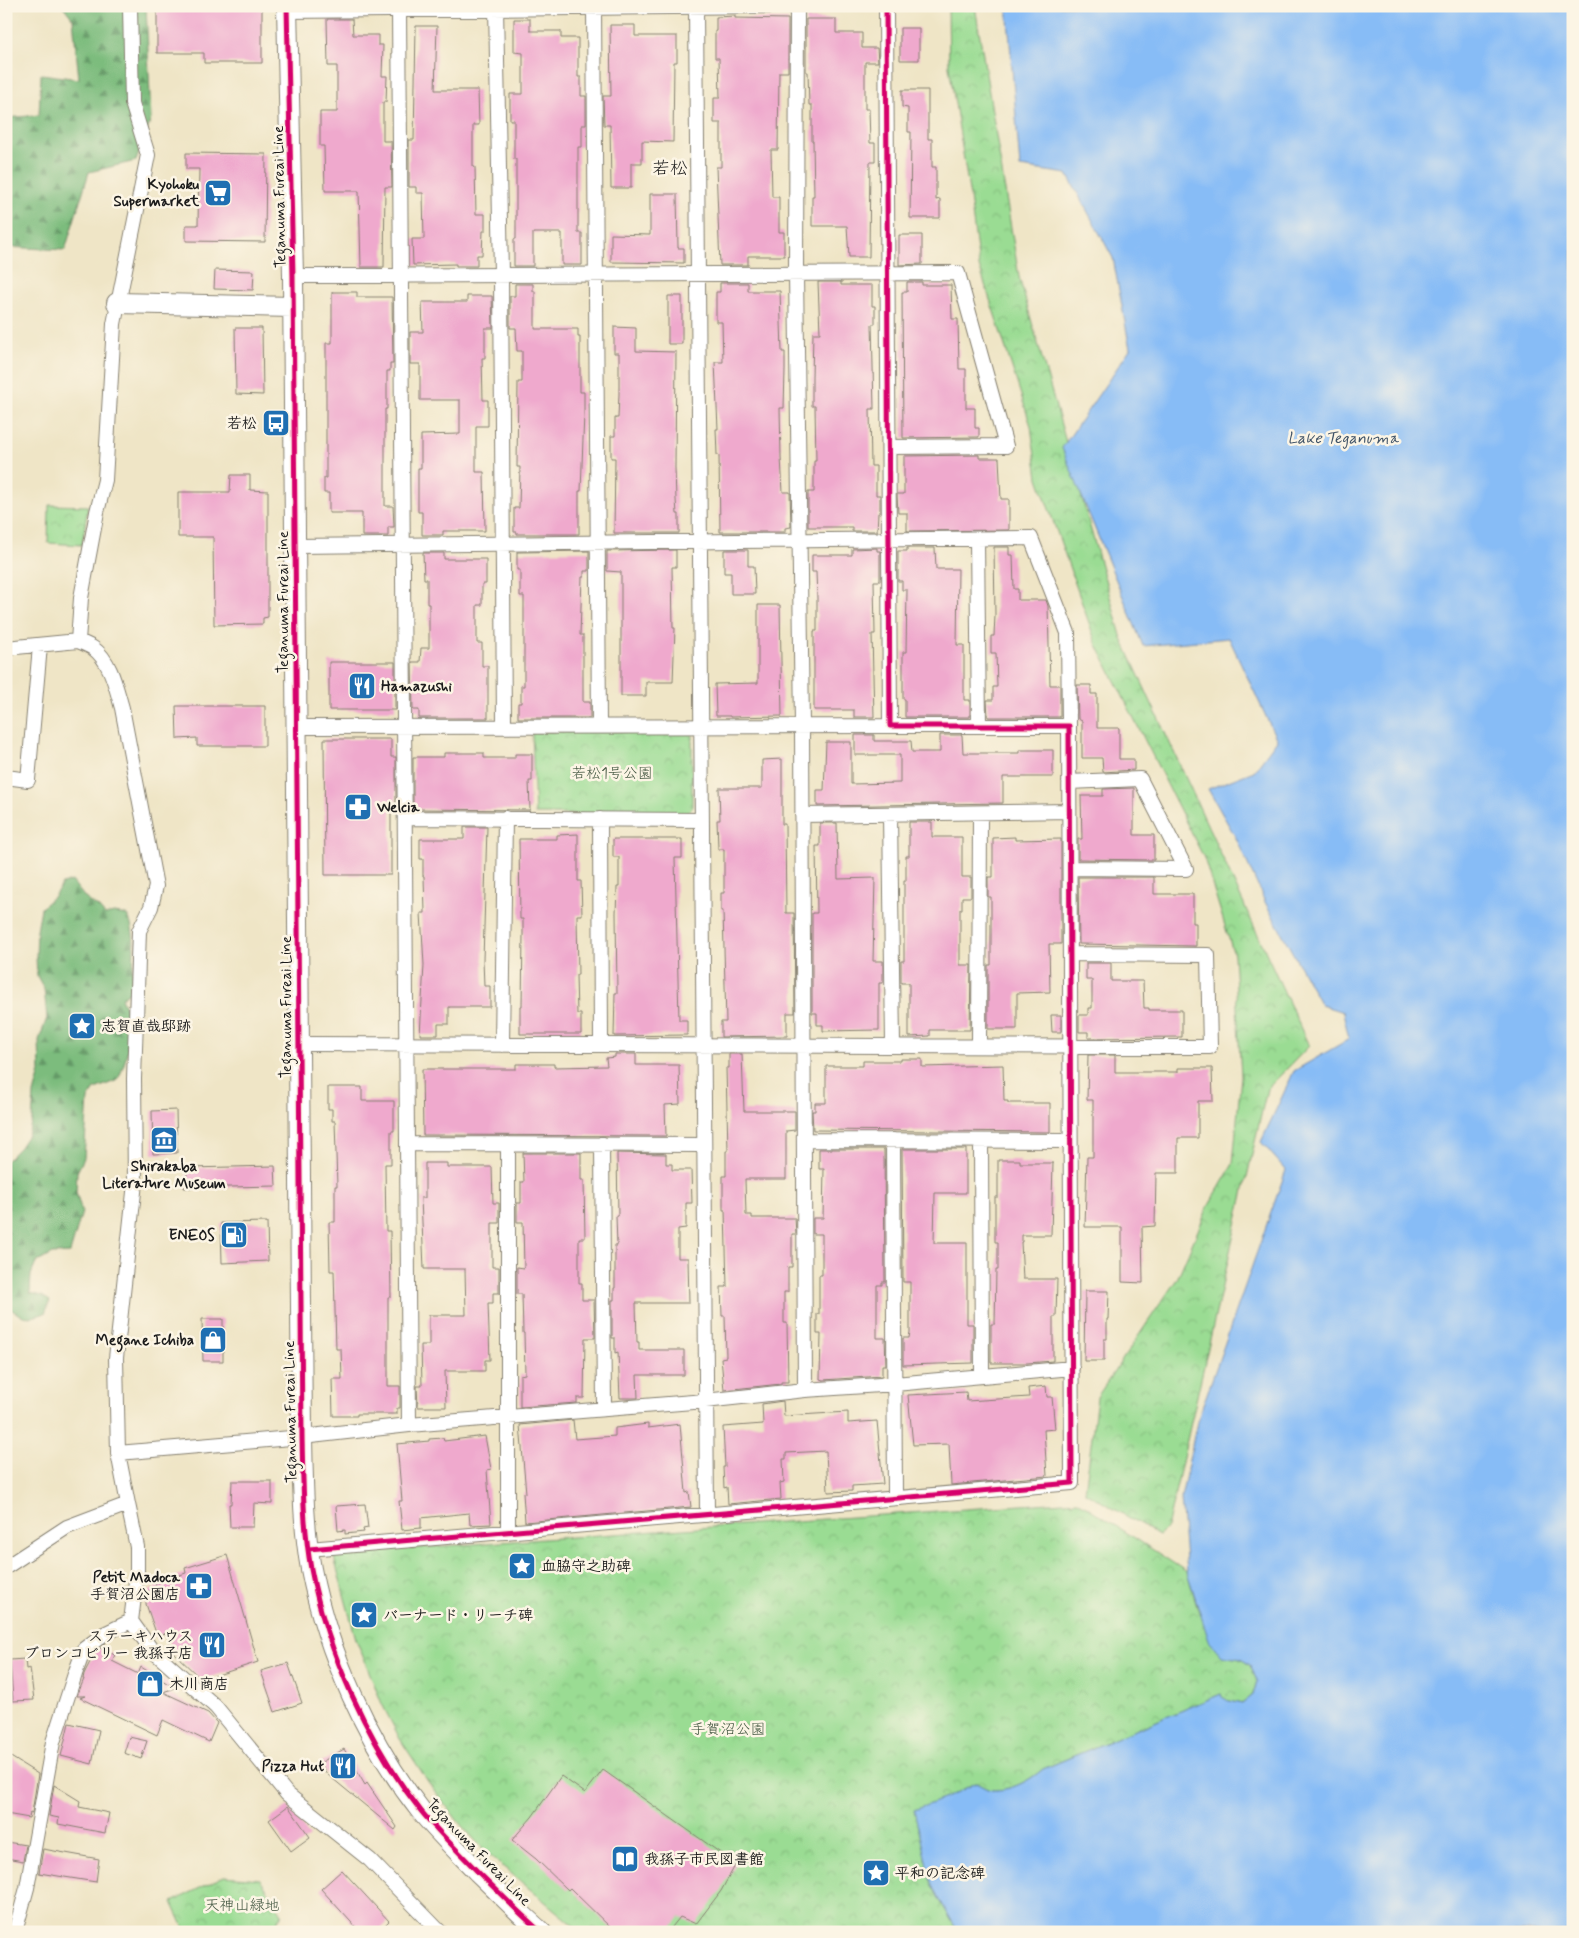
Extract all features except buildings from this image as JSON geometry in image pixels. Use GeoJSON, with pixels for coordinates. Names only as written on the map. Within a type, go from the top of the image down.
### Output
{"type":"FeatureCollection","features":[{"type":"Feature","properties":{"kind":"street"},"geometry":{"type":"LineString","coordinates":[[78,641],[82,598],[97,512],[105,480],[114,324],[117,303],[148,155],[132,103],[130,6]]}},
{"type":"Feature","properties":{"kind":"street"},"geometry":{"type":"LineString","coordinates":[[287,8],[774,6]]}},
{"type":"Feature","properties":{"kind":"street"},"geometry":{"type":"LineString","coordinates":[[797,6],[796,273],[802,726],[805,1390]]}},
{"type":"Feature","properties":{"kind":"street"},"geometry":{"type":"LineString","coordinates":[[886,6],[890,726]]}},
{"type":"Feature","properties":{"kind":"street"},"geometry":{"type":"LineString","coordinates":[[594,7],[599,725]]}},
{"type":"Feature","properties":{"kind":"street"},"geometry":{"type":"LineString","coordinates":[[696,7],[707,1515]]}},
{"type":"Feature","properties":{"kind":"street","name":"Teganuma Fureai Line"},"geometry":{"type":"LineString","coordinates":[[287,8],[293,276],[296,546],[302,1437],[304,1495],[309,1549],[312,1569],[330,1636],[348,1686],[365,1724],[384,1756],[421,1811],[442,1836],[541,1932]]}},
{"type":"Feature","properties":{"kind":"street"},"geometry":{"type":"LineString","coordinates":[[399,8],[409,1425]]}},
{"type":"Feature","properties":{"kind":"street"},"geometry":{"type":"LineString","coordinates":[[496,8],[501,275],[504,726]]}},
{"type":"Feature","properties":{"kind":"street"},"geometry":{"type":"LineString","coordinates":[[293,276],[958,273],[1006,446],[889,447]]}},
{"type":"Feature","properties":{"kind":"street"},"geometry":{"type":"LineString","coordinates":[[117,303],[293,307]]}},
{"type":"Feature","properties":{"kind":"street"},"geometry":{"type":"LineString","coordinates":[[296,546],[1031,538],[1068,633],[1072,1483],[309,1549]]}},
{"type":"Feature","properties":{"kind":"street"},"geometry":{"type":"LineString","coordinates":[[977,539],[978,726]]}},
{"type":"Feature","properties":{"kind":"street"},"geometry":{"type":"LineString","coordinates":[[6,648],[78,641],[93,648],[108,667],[122,708],[156,886],[151,908],[139,931],[134,1078],[135,1183],[116,1358],[118,1452],[137,1547],[137,1573],[131,1621],[151,1649],[216,1707],[287,1794],[370,1860],[440,1932]]}},
{"type":"Feature","properties":{"kind":"street"},"geometry":{"type":"LineString","coordinates":[[6,777],[28,780],[40,646]]}},
{"type":"Feature","properties":{"kind":"street"},"geometry":{"type":"LineString","coordinates":[[296,726],[1069,726]]}},
{"type":"Feature","properties":{"kind":"street"},"geometry":{"type":"LineString","coordinates":[[1069,782],[1140,779],[1186,869],[1070,868]]}},
{"type":"Feature","properties":{"kind":"street"},"geometry":{"type":"LineString","coordinates":[[802,815],[1069,811]]}},
{"type":"Feature","properties":{"kind":"street"},"geometry":{"type":"LineString","coordinates":[[979,1046],[980,812]]}},
{"type":"Feature","properties":{"kind":"street"},"geometry":{"type":"LineString","coordinates":[[890,814],[893,1045]]}},
{"type":"Feature","properties":{"kind":"street"},"geometry":{"type":"LineString","coordinates":[[405,818],[702,820]]}},
{"type":"Feature","properties":{"kind":"street"},"geometry":{"type":"LineString","coordinates":[[502,1045],[505,818]]}},
{"type":"Feature","properties":{"kind":"street"},"geometry":{"type":"LineString","coordinates":[[600,819],[601,1045]]}},
{"type":"Feature","properties":{"kind":"street"},"geometry":{"type":"LineString","coordinates":[[298,1044],[1210,1046],[1208,955],[1070,954]]}},
{"type":"Feature","properties":{"kind":"street"},"geometry":{"type":"LineString","coordinates":[[804,1140],[1070,1141]]}},
{"type":"Feature","properties":{"kind":"street"},"geometry":{"type":"LineString","coordinates":[[894,1140],[895,1497]]}},
{"type":"Feature","properties":{"kind":"street"},"geometry":{"type":"LineString","coordinates":[[981,1141],[982,1376]]}},
{"type":"Feature","properties":{"kind":"street"},"geometry":{"type":"LineString","coordinates":[[408,1144],[704,1145]]}},
{"type":"Feature","properties":{"kind":"street"},"geometry":{"type":"LineString","coordinates":[[508,1144],[508,1532]]}},
{"type":"Feature","properties":{"kind":"street"},"geometry":{"type":"LineString","coordinates":[[602,1144],[604,1409]]}},
{"type":"Feature","properties":{"kind":"street"},"geometry":{"type":"LineString","coordinates":[[118,1452],[302,1437],[409,1425],[705,1401],[805,1390],[1072,1368]]}},
{"type":"Feature","properties":{"kind":"street"},"geometry":{"type":"LineString","coordinates":[[6,1567],[67,1527],[128,1504]]}},
{"type":"Feature","properties":{"kind":"street"},"geometry":{"type":"LineString","coordinates":[[15,1932],[28,1888],[53,1742],[84,1649],[104,1634],[131,1621]]}},
{"type":"Feature","properties":{"kind":"green space"},"geometry":{"type":"Polygon","coordinates":[[[63,6],[146,6],[151,119],[136,161],[89,172],[65,250],[6,247],[6,118],[39,115],[41,74],[79,79],[73,19],[63,6]]]}},
{"type":"Feature","properties":{"kind":"green space"},"geometry":{"type":"Polygon","coordinates":[[[948,6],[975,6],[1019,277],[1122,639],[1309,1046],[1267,1089],[1167,1528],[1159,1535],[1085,1492],[1097,1397],[1177,1279],[1208,1207],[1233,1164],[1241,1076],[1234,955],[1204,858],[1096,643],[1038,478],[1031,426],[979,266],[949,66],[948,6]]]}},
{"type":"Feature","properties":{"kind":"green space"},"geometry":{"type":"Polygon","coordinates":[[[49,505],[88,506],[82,545],[48,543],[49,505]]]}},
{"type":"Feature","properties":{"kind":"green space","name":"若松1号公園"},"geometry":{"type":"Polygon","coordinates":[[[692,731],[692,807],[686,815],[535,814],[532,732],[692,731]]]}},
{"type":"Feature","properties":{"kind":"green space"},"geometry":{"type":"Polygon","coordinates":[[[72,881],[86,899],[98,907],[105,915],[114,913],[127,915],[131,924],[134,952],[131,991],[121,998],[126,1008],[130,1029],[128,1050],[118,1080],[95,1089],[88,1099],[84,1158],[77,1172],[76,1192],[82,1212],[70,1253],[52,1254],[36,1263],[31,1275],[30,1293],[42,1296],[50,1301],[45,1313],[29,1317],[16,1313],[6,1306],[6,1161],[20,1147],[28,1135],[32,1120],[34,1094],[40,1072],[39,1040],[47,1018],[44,989],[37,976],[37,931],[41,908],[54,896],[62,884],[72,881]]]}},
{"type":"Feature","properties":{"kind":"green space","name":"手賀沼公園"},"geometry":{"type":"Polygon","coordinates":[[[1078,1501],[1187,1572],[1198,1609],[1222,1656],[1241,1659],[1250,1665],[1257,1681],[1253,1695],[1242,1704],[1229,1701],[1221,1694],[1043,1769],[1026,1781],[1013,1787],[991,1790],[976,1783],[915,1810],[932,1886],[958,1932],[581,1932],[488,1854],[461,1825],[431,1786],[400,1739],[382,1704],[356,1639],[333,1554],[1078,1501]]]}},
{"type":"Feature","properties":{"kind":"green space","name":"天神山緑地"},"geometry":{"type":"Polygon","coordinates":[[[224,1876],[260,1879],[282,1913],[272,1932],[186,1932],[172,1902],[224,1876]]]}},
{"type":"Feature","properties":{"kind":"water","name":"Lake Teganuma"},"geometry":{"type":"Polygon","coordinates":[[[1007,6],[1573,6],[1573,1932],[958,1932],[932,1886],[914,1810],[948,1797],[976,1783],[991,1790],[1013,1787],[1026,1781],[1043,1769],[1221,1694],[1229,1701],[1242,1704],[1253,1695],[1257,1681],[1250,1665],[1241,1659],[1222,1656],[1209,1641],[1187,1572],[1181,1498],[1197,1422],[1286,1170],[1261,1142],[1294,1071],[1349,1039],[1343,1012],[1321,1005],[1265,902],[1236,838],[1208,789],[1254,771],[1277,740],[1229,638],[1143,646],[1062,448],[1130,349],[1113,258],[1067,174],[1020,167],[1007,6]]]}},
{"type":"Feature","properties":{"kind":"cycle path"},"geometry":{"type":"LineString","coordinates":[[287,6],[293,276],[302,1437],[308,1552],[318,1601],[339,1665],[352,1696],[384,1757],[402,1785],[435,1827],[478,1872],[541,1932]]}},
{"type":"Feature","properties":{"kind":"cycle path"},"geometry":{"type":"LineString","coordinates":[[309,1549],[1072,1483],[1069,726],[890,726],[886,6]]}},
{"type":"Feature","properties":{"kind":"place","name":"Kyohoku Supermarket"},"geometry":{"type":"Point","coordinates":[218,193]}},
{"type":"Feature","properties":{"kind":"place","name":"若松"},"geometry":{"type":"Point","coordinates":[276,423]}},
{"type":"Feature","properties":{"kind":"place","name":"Hamazushi"},"geometry":{"type":"Point","coordinates":[362,686]}},
{"type":"Feature","properties":{"kind":"place","name":"Welcia"},"geometry":{"type":"Point","coordinates":[358,807]}},
{"type":"Feature","properties":{"kind":"place","name":"志賀直哉邸跡"},"geometry":{"type":"Point","coordinates":[82,1026]}},
{"type":"Feature","properties":{"kind":"place","name":"Shirakaba Literature Museum"},"geometry":{"type":"Point","coordinates":[164,1140]}},
{"type":"Feature","properties":{"kind":"place","name":"ENEOS"},"geometry":{"type":"Point","coordinates":[234,1235]}},
{"type":"Feature","properties":{"kind":"place","name":"Megane Ichiba"},"geometry":{"type":"Point","coordinates":[213,1340]}},
{"type":"Feature","properties":{"kind":"place","name":"血脇守之助碑"},"geometry":{"type":"Point","coordinates":[522,1566]}},
{"type":"Feature","properties":{"kind":"place","name":"Petit Madoca 手賀沼公園店"},"geometry":{"type":"Point","coordinates":[199,1586]}},
{"type":"Feature","properties":{"kind":"place","name":"バーナード・リーチ碑"},"geometry":{"type":"Point","coordinates":[364,1615]}},
{"type":"Feature","properties":{"kind":"place","name":"ステーキハウス ブロンコビリー 我孫子店"},"geometry":{"type":"Point","coordinates":[212,1645]}},
{"type":"Feature","properties":{"kind":"place","name":"木川商店"},"geometry":{"type":"Point","coordinates":[150,1684]}},
{"type":"Feature","properties":{"kind":"place","name":"Pizza Hut"},"geometry":{"type":"Point","coordinates":[343,1766]}},
{"type":"Feature","properties":{"kind":"place","name":"我孫子市民図書館"},"geometry":{"type":"Point","coordinates":[625,1859]}},
{"type":"Feature","properties":{"kind":"place","name":"平和の記念碑"},"geometry":{"type":"Point","coordinates":[876,1873]}},
{"type":"Feature","properties":{"kind":"district","name":"若松"},"geometry":{"type":"Point","coordinates":[670,168]}}]}
